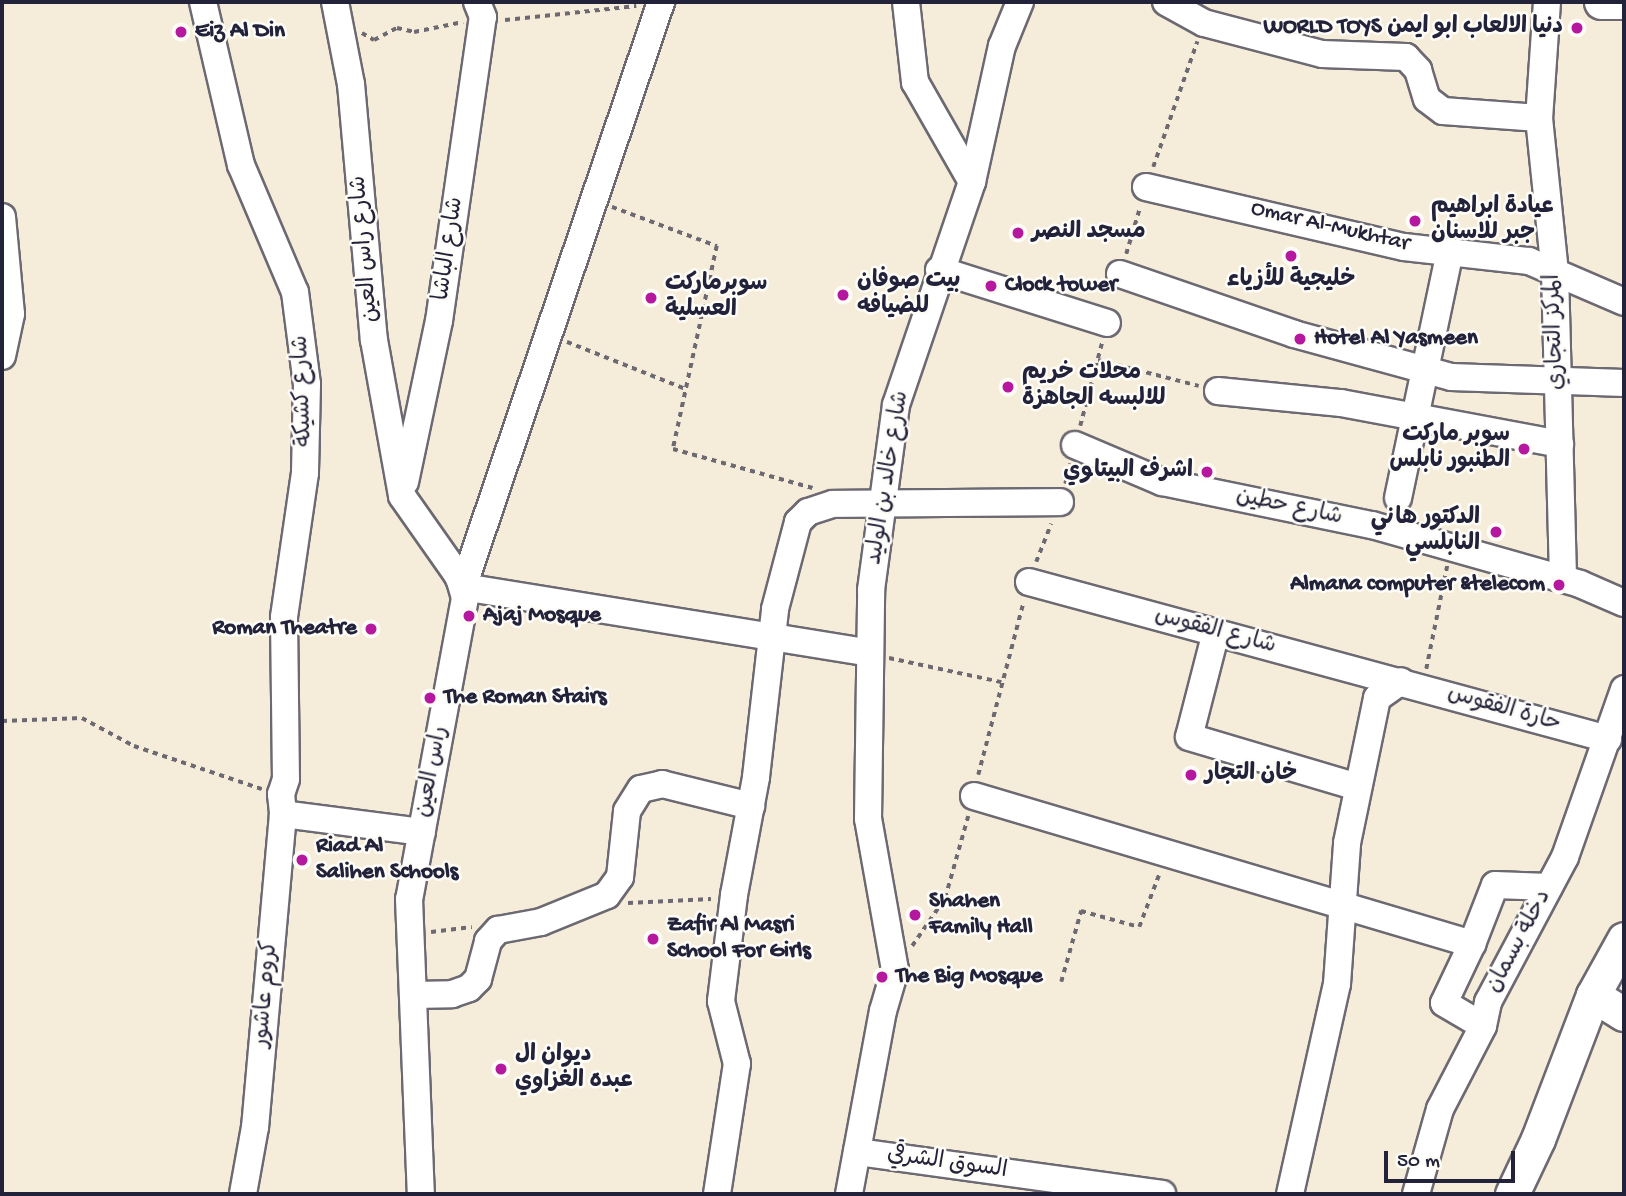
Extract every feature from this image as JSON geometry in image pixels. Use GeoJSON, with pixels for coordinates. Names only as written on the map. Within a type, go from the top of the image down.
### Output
{"type":"FeatureCollection","features":[{"type":"Feature","properties":{"kind":"main road"},"geometry":{"type":"LineString","coordinates":[[1601,2],[1624,2]]}},
{"type":"Feature","properties":{"kind":"main road"},"geometry":{"type":"LineString","coordinates":[[1512,1194],[1607,987],[1624,939]]}},
{"type":"Feature","properties":{"kind":"main road"},"geometry":{"type":"LineString","coordinates":[[1607,987],[1624,1014]]}},
{"type":"Feature","properties":{"kind":"street","name":"شارع كشيكة"},"geometry":{"type":"LineString","coordinates":[[203,2],[241,165],[295,292],[306,364],[305,473],[284,617],[288,753],[282,804]]}},
{"type":"Feature","properties":{"kind":"street","name":"شارع راس العين"},"geometry":{"type":"LineString","coordinates":[[335,2],[351,84],[374,340],[402,496]]}},
{"type":"Feature","properties":{"kind":"street","name":"راس العين"},"geometry":{"type":"LineString","coordinates":[[421,1194],[410,900],[464,609],[459,579],[549,335],[661,2]]}},
{"type":"Feature","properties":{"kind":"street"},"geometry":{"type":"LineString","coordinates":[[906,2],[915,82],[972,182]]}},
{"type":"Feature","properties":{"kind":"street","name":"شارع خالد بن الوليد"},"geometry":{"type":"LineString","coordinates":[[857,1152],[883,1011],[895,971],[868,819],[871,590],[896,405],[972,182],[1002,46],[1020,2]]}},
{"type":"Feature","properties":{"kind":"street"},"geometry":{"type":"LineString","coordinates":[[1166,2],[1204,23],[1322,54],[1406,57],[1414,63],[1427,99],[1443,111],[1539,118]]}},
{"type":"Feature","properties":{"kind":"street","name":"المركز التجاري"},"geometry":{"type":"LineString","coordinates":[[1547,2],[1539,118],[1555,272],[1563,579]]}},
{"type":"Feature","properties":{"kind":"street","name":"شارع الباشا"},"geometry":{"type":"LineString","coordinates":[[402,496],[439,321],[483,7]]}},
{"type":"Feature","properties":{"kind":"street","name":"Omar Al-Mukhtar"},"geometry":{"type":"LineString","coordinates":[[1146,187],[1404,247],[1529,261],[1624,302]]}},
{"type":"Feature","properties":{"kind":"street"},"geometry":{"type":"LineString","coordinates":[[2,217],[11,314],[2,356]]}},
{"type":"Feature","properties":{"kind":"street"},"geometry":{"type":"LineString","coordinates":[[1398,498],[1450,252]]}},
{"type":"Feature","properties":{"kind":"street"},"geometry":{"type":"LineString","coordinates":[[940,270],[1107,323]]}},
{"type":"Feature","properties":{"kind":"street"},"geometry":{"type":"LineString","coordinates":[[1121,274],[1294,334],[1451,377],[1624,383]]}},
{"type":"Feature","properties":{"kind":"street"},"geometry":{"type":"LineString","coordinates":[[1218,391],[1341,403],[1414,419],[1560,444]]}},
{"type":"Feature","properties":{"kind":"street","name":"شارع حطين"},"geometry":{"type":"LineString","coordinates":[[1075,445],[1162,482],[1373,525],[1563,579],[1624,603]]}},
{"type":"Feature","properties":{"kind":"street"},"geometry":{"type":"LineString","coordinates":[[402,496],[459,579],[772,638],[870,653]]}},
{"type":"Feature","properties":{"kind":"street"},"geometry":{"type":"LineString","coordinates":[[717,1194],[737,1064],[721,1001],[734,894],[751,806],[772,638],[798,522],[822,506],[1060,502]]}},
{"type":"Feature","properties":{"kind":"street","name":"شارع الفقوس"},"geometry":{"type":"LineString","coordinates":[[1028,582],[1411,684]]}},
{"type":"Feature","properties":{"kind":"street"},"geometry":{"type":"LineString","coordinates":[[1216,632],[1189,737],[1358,787]]}},
{"type":"Feature","properties":{"kind":"street"},"geometry":{"type":"LineString","coordinates":[[1290,1194],[1337,984],[1341,905],[1358,787],[1377,698],[1411,684]]}},
{"type":"Feature","properties":{"kind":"street","name":"حارة الفقوس"},"geometry":{"type":"LineString","coordinates":[[1411,684],[1608,739]]}},
{"type":"Feature","properties":{"kind":"street","name":"دخلة بسمان"},"geometry":{"type":"LineString","coordinates":[[1416,1194],[1440,1109],[1483,1026],[1488,1002],[1565,857],[1624,689]]}},
{"type":"Feature","properties":{"kind":"street"},"geometry":{"type":"LineString","coordinates":[[414,995],[452,994],[469,988],[484,968],[488,941],[507,926],[541,922],[607,895],[620,877],[627,811],[641,789],[662,784],[751,806]]}},
{"type":"Feature","properties":{"kind":"street"},"geometry":{"type":"LineString","coordinates":[[974,796],[1472,944]]}},
{"type":"Feature","properties":{"kind":"street"},"geometry":{"type":"LineString","coordinates":[[282,804],[422,832]]}},
{"type":"Feature","properties":{"kind":"street","name":"كروم عاشور"},"geometry":{"type":"LineString","coordinates":[[243,1194],[256,1127],[282,804]]}},
{"type":"Feature","properties":{"kind":"street"},"geometry":{"type":"LineString","coordinates":[[1483,1026],[1444,1003],[1472,944],[1495,885],[1549,887]]}},
{"type":"Feature","properties":{"kind":"street"},"geometry":{"type":"LineString","coordinates":[[849,1194],[857,1152]]}},
{"type":"Feature","properties":{"kind":"street","name":"السوق الشرقي"},"geometry":{"type":"LineString","coordinates":[[857,1152],[1014,1184],[1162,1194]]}},
{"type":"Feature","properties":{"kind":"path"},"geometry":{"type":"LineString","coordinates":[[594,200],[717,246],[673,449],[817,489]]}},
{"type":"Feature","properties":{"kind":"path"},"geometry":{"type":"LineString","coordinates":[[549,335],[686,389]]}},
{"type":"Feature","properties":{"kind":"path"},"geometry":{"type":"LineString","coordinates":[[1097,360],[1218,391]]}},
{"type":"Feature","properties":{"kind":"path"},"geometry":{"type":"LineString","coordinates":[[1411,684],[1450,547]]}},
{"type":"Feature","properties":{"kind":"path"},"geometry":{"type":"LineString","coordinates":[[870,653],[1001,682]]}},
{"type":"Feature","properties":{"kind":"path"},"geometry":{"type":"LineString","coordinates":[[2,721],[82,718],[147,751],[282,804]]}},
{"type":"Feature","properties":{"kind":"path"},"geometry":{"type":"LineString","coordinates":[[1061,982],[1081,911],[1139,927],[1167,854]]}},
{"type":"Feature","properties":{"kind":"path"},"geometry":{"type":"LineString","coordinates":[[622,903],[734,894]]}},
{"type":"Feature","properties":{"kind":"path"},"geometry":{"type":"LineString","coordinates":[[412,935],[507,926]]}},
{"type":"Feature","properties":{"kind":"place","name":"WORLD TOYS دنيا الالعاب ابو ايمن"},"geometry":{"type":"Point","coordinates":[1577,28]}},
{"type":"Feature","properties":{"kind":"place","name":"Eiz Al Din"},"geometry":{"type":"Point","coordinates":[181,32]}},
{"type":"Feature","properties":{"kind":"place","name":"عيادة ابراهيم جبر للاسنان"},"geometry":{"type":"Point","coordinates":[1415,221]}},
{"type":"Feature","properties":{"kind":"place","name":"مسجد النصر"},"geometry":{"type":"Point","coordinates":[1018,233]}},
{"type":"Feature","properties":{"kind":"place","name":"خليجية للأزياء"},"geometry":{"type":"Point","coordinates":[1291,256]}},
{"type":"Feature","properties":{"kind":"place","name":"Clock tower"},"geometry":{"type":"Point","coordinates":[991,286]}},
{"type":"Feature","properties":{"kind":"place","name":"بيت صوفان للضيافه"},"geometry":{"type":"Point","coordinates":[843,295]}},
{"type":"Feature","properties":{"kind":"place","name":"سوبرماركت العسلية"},"geometry":{"type":"Point","coordinates":[651,298]}},
{"type":"Feature","properties":{"kind":"place","name":"Hotel Al Yasmeen"},"geometry":{"type":"Point","coordinates":[1300,339]}},
{"type":"Feature","properties":{"kind":"place","name":"محلات خريم للالبسه الجاهزة"},"geometry":{"type":"Point","coordinates":[1008,387]}},
{"type":"Feature","properties":{"kind":"place","name":"سوبر ماركت الطنبور نابلس"},"geometry":{"type":"Point","coordinates":[1524,449]}},
{"type":"Feature","properties":{"kind":"place","name":"اشرف البيتاوي"},"geometry":{"type":"Point","coordinates":[1207,472]}},
{"type":"Feature","properties":{"kind":"place","name":"الدكتور هاني النابلسي"},"geometry":{"type":"Point","coordinates":[1496,532]}},
{"type":"Feature","properties":{"kind":"place","name":"Almana computer &telecom"},"geometry":{"type":"Point","coordinates":[1559,585]}},
{"type":"Feature","properties":{"kind":"place","name":"Ajaj Mosque"},"geometry":{"type":"Point","coordinates":[469,616]}},
{"type":"Feature","properties":{"kind":"place","name":"Roman Theatre"},"geometry":{"type":"Point","coordinates":[371,629]}},
{"type":"Feature","properties":{"kind":"place","name":"The Roman Stairs"},"geometry":{"type":"Point","coordinates":[430,698]}},
{"type":"Feature","properties":{"kind":"place","name":"خان التجار"},"geometry":{"type":"Point","coordinates":[1191,775]}},
{"type":"Feature","properties":{"kind":"place","name":"Riad Al Salihen Schools"},"geometry":{"type":"Point","coordinates":[302,860]}},
{"type":"Feature","properties":{"kind":"place","name":"Shahen Family Hall"},"geometry":{"type":"Point","coordinates":[915,915]}},
{"type":"Feature","properties":{"kind":"place","name":"Zafir Al Masri School For Girls"},"geometry":{"type":"Point","coordinates":[653,939]}},
{"type":"Feature","properties":{"kind":"place","name":"The Big Mosque"},"geometry":{"type":"Point","coordinates":[882,977]}},
{"type":"Feature","properties":{"kind":"place","name":"ديوان ال عبده الغزاوي"},"geometry":{"type":"Point","coordinates":[501,1069]}}]}
